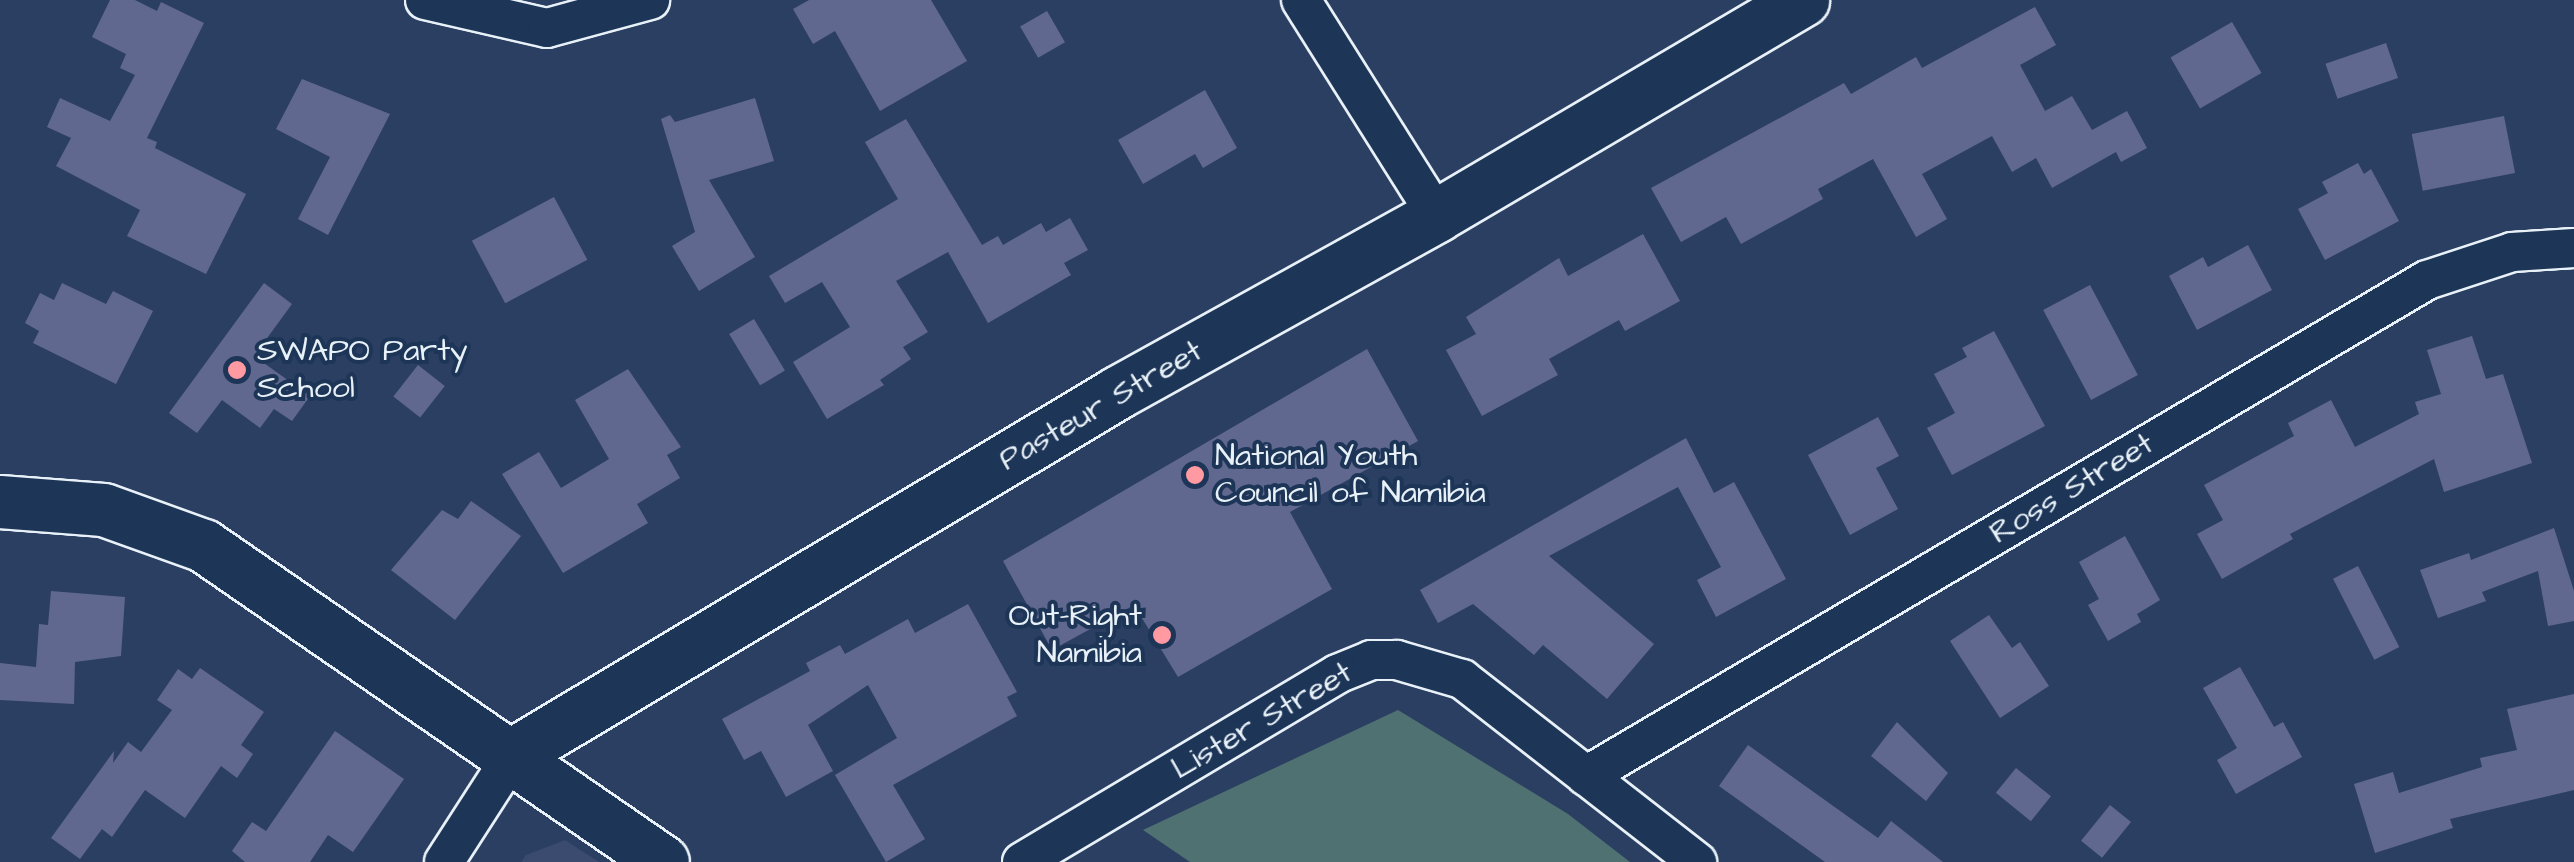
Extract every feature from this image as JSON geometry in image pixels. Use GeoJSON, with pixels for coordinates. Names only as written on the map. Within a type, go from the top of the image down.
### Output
{"type":"FeatureCollection","features":[{"type":"Feature","properties":{"kind":"main road","name":"Pasteur Street"},"geometry":{"type":"LineString","coordinates":[[513,755],[1118,393],[1438,216],[1802,0]]}},
{"type":"Feature","properties":{"kind":"main road"},"geometry":{"type":"LineString","coordinates":[[0,502],[104,510],[204,546],[513,755],[663,862]]}},
{"type":"Feature","properties":{"kind":"street"},"geometry":{"type":"LineString","coordinates":[[426,0],[546,28],[650,0]]}},
{"type":"Feature","properties":{"kind":"street"},"geometry":{"type":"LineString","coordinates":[[1301,0],[1438,216]]}},
{"type":"Feature","properties":{"kind":"street","name":"Ross Street"},"geometry":{"type":"LineString","coordinates":[[1586,776],[2428,280],[2512,252],[2574,248]]}},
{"type":"Feature","properties":{"kind":"street","name":"Lister Street"},"geometry":{"type":"LineString","coordinates":[[1022,862],[1337,674],[1371,660],[1432,666],[1462,679],[1697,862]]}},
{"type":"Feature","properties":{"kind":"street","name":"Pasteur Street"},"geometry":{"type":"LineString","coordinates":[[444,862],[513,755]]}},
{"type":"Feature","properties":{"kind":"shaded area"},"geometry":{"type":"Polygon","coordinates":[[[565,840],[599,862],[521,862],[526,855],[565,840]]]}},
{"type":"Feature","properties":{"kind":"green space"},"geometry":{"type":"Polygon","coordinates":[[[1398,710],[1568,814],[1630,862],[1190,862],[1143,830],[1398,710]]]}},
{"type":"Feature","properties":{"kind":"building"},"geometry":{"type":"Polygon","coordinates":[[[110,0],[135,0],[157,11],[161,2],[204,23],[147,138],[157,142],[155,148],[246,194],[206,274],[127,236],[140,210],[56,166],[71,138],[47,127],[60,98],[110,121],[135,75],[120,68],[126,54],[92,37],[110,0]]]}},
{"type":"Feature","properties":{"kind":"building"},"geometry":{"type":"Polygon","coordinates":[[[809,0],[931,0],[967,61],[880,111],[835,31],[813,44],[793,9],[809,0]]]}},
{"type":"Feature","properties":{"kind":"building"},"geometry":{"type":"Polygon","coordinates":[[[2035,7],[2056,45],[2020,65],[2045,111],[2072,96],[2092,130],[2127,111],[2147,148],[2121,162],[2116,152],[2052,188],[2036,158],[2012,172],[1992,136],[1922,174],[1947,219],[1916,237],[1873,159],[1818,189],[1823,199],[1741,244],[1726,217],[1681,242],[1651,188],[1844,83],[1851,94],[1916,57],[1922,68],[2035,7]]]}},
{"type":"Feature","properties":{"kind":"building"},"geometry":{"type":"Polygon","coordinates":[[[1047,11],[1065,42],[1038,58],[1020,26],[1047,11]]]}},
{"type":"Feature","properties":{"kind":"building"},"geometry":{"type":"Polygon","coordinates":[[[2232,22],[2262,73],[2200,109],[2171,58],[2232,22]]]}},
{"type":"Feature","properties":{"kind":"building"},"geometry":{"type":"Polygon","coordinates":[[[2386,43],[2398,78],[2338,99],[2325,64],[2386,43]]]}},
{"type":"Feature","properties":{"kind":"building"},"geometry":{"type":"Polygon","coordinates":[[[302,79],[390,114],[328,235],[298,219],[330,157],[276,129],[302,79]]]}},
{"type":"Feature","properties":{"kind":"building"},"geometry":{"type":"Polygon","coordinates":[[[1205,90],[1237,148],[1203,168],[1195,154],[1143,184],[1118,140],[1205,90]]]}},
{"type":"Feature","properties":{"kind":"building"},"geometry":{"type":"Polygon","coordinates":[[[755,98],[774,161],[709,180],[755,257],[699,291],[672,246],[695,232],[661,119],[670,115],[675,122],[755,98]]]}},
{"type":"Feature","properties":{"kind":"building"},"geometry":{"type":"Polygon","coordinates":[[[2504,116],[2515,173],[2423,191],[2412,134],[2504,116]]]}},
{"type":"Feature","properties":{"kind":"building"},"geometry":{"type":"Polygon","coordinates":[[[906,119],[982,245],[998,236],[1003,245],[1041,223],[1046,232],[1070,218],[1088,250],[1064,263],[1071,275],[988,323],[948,252],[896,281],[928,332],[903,347],[911,359],[880,380],[884,385],[827,419],[793,362],[850,327],[822,282],[785,303],[769,276],[898,199],[865,142],[906,119]]]}},
{"type":"Feature","properties":{"kind":"building"},"geometry":{"type":"Polygon","coordinates":[[[2358,163],[2364,174],[2371,169],[2399,221],[2325,260],[2298,209],[2328,193],[2322,182],[2358,163]]]}},
{"type":"Feature","properties":{"kind":"building"},"geometry":{"type":"Polygon","coordinates":[[[554,197],[587,260],[505,303],[472,241],[554,197]]]}},
{"type":"Feature","properties":{"kind":"building"},"geometry":{"type":"Polygon","coordinates":[[[1643,234],[1680,301],[1625,331],[1619,320],[1549,359],[1558,375],[1482,416],[1446,350],[1476,334],[1466,317],[1559,258],[1568,276],[1643,234]]]}},
{"type":"Feature","properties":{"kind":"building"},"geometry":{"type":"Polygon","coordinates":[[[2248,245],[2272,290],[2197,330],[2169,276],[2203,257],[2208,267],[2248,245]]]}},
{"type":"Feature","properties":{"kind":"building"},"geometry":{"type":"Polygon","coordinates":[[[62,283],[106,304],[113,291],[153,311],[116,384],[33,343],[39,331],[25,323],[40,293],[54,300],[62,283]]]}},
{"type":"Feature","properties":{"kind":"building","name":"SWAPO Party School"},"geometry":{"type":"Polygon","coordinates":[[[264,283],[292,304],[254,356],[310,396],[292,421],[274,409],[260,428],[222,400],[197,433],[169,413],[264,283]]]}},
{"type":"Feature","properties":{"kind":"building"},"geometry":{"type":"Polygon","coordinates":[[[2090,285],[2138,375],[2091,400],[2043,310],[2090,285]]]}},
{"type":"Feature","properties":{"kind":"building"},"geometry":{"type":"Polygon","coordinates":[[[754,319],[785,370],[760,385],[729,334],[754,319]]]}},
{"type":"Feature","properties":{"kind":"building"},"geometry":{"type":"Polygon","coordinates":[[[1994,331],[2045,426],[1952,475],[1927,428],[1955,413],[1934,374],[1967,357],[1962,348],[1994,331]]]}},
{"type":"Feature","properties":{"kind":"building"},"geometry":{"type":"Polygon","coordinates":[[[2472,336],[2486,379],[2503,374],[2532,463],[2444,492],[2434,459],[2290,534],[2293,539],[2222,579],[2197,534],[2223,520],[2204,485],[2294,436],[2288,423],[2331,400],[2355,447],[2419,414],[2415,402],[2441,394],[2427,350],[2472,336]]]}},
{"type":"Feature","properties":{"kind":"building"},"geometry":{"type":"Polygon","coordinates":[[[1367,349],[1418,441],[1290,512],[1332,589],[1178,677],[1134,605],[1052,650],[1003,561],[1367,349]]]}},
{"type":"Feature","properties":{"kind":"building"},"geometry":{"type":"Polygon","coordinates":[[[418,365],[445,386],[420,417],[393,397],[418,365]]]}},
{"type":"Feature","properties":{"kind":"building"},"geometry":{"type":"Polygon","coordinates":[[[628,369],[681,447],[667,455],[680,478],[637,504],[648,523],[563,573],[502,474],[539,452],[561,488],[609,459],[575,400],[628,369]]]}},
{"type":"Feature","properties":{"kind":"building"},"geometry":{"type":"Polygon","coordinates":[[[1878,417],[1899,456],[1876,468],[1898,509],[1850,535],[1808,455],[1878,417]]]}},
{"type":"Feature","properties":{"kind":"building"},"geometry":{"type":"Polygon","coordinates":[[[1686,438],[1714,493],[1734,482],[1786,579],[1716,617],[1697,580],[1721,567],[1678,487],[1549,556],[1654,644],[1607,699],[1543,645],[1534,655],[1473,604],[1438,623],[1420,590],[1686,438]]]}},
{"type":"Feature","properties":{"kind":"building"},"geometry":{"type":"Polygon","coordinates":[[[471,501],[521,536],[455,620],[391,570],[442,510],[458,519],[471,501]]]}},
{"type":"Feature","properties":{"kind":"building"},"geometry":{"type":"Polygon","coordinates":[[[2554,528],[2574,591],[2574,621],[2548,626],[2538,571],[2482,592],[2486,601],[2438,618],[2420,570],[2469,553],[2471,560],[2554,528]]]}},
{"type":"Feature","properties":{"kind":"building"},"geometry":{"type":"Polygon","coordinates":[[[2125,536],[2160,600],[2137,614],[2141,622],[2108,641],[2088,605],[2099,599],[2079,562],[2125,536]]]}},
{"type":"Feature","properties":{"kind":"building"},"geometry":{"type":"Polygon","coordinates":[[[2358,566],[2399,647],[2374,660],[2333,579],[2358,566]]]}},
{"type":"Feature","properties":{"kind":"building"},"geometry":{"type":"Polygon","coordinates":[[[51,591],[125,597],[121,656],[75,662],[74,704],[0,700],[0,663],[36,667],[39,624],[48,625],[51,591]]]}},
{"type":"Feature","properties":{"kind":"building"},"geometry":{"type":"Polygon","coordinates":[[[968,604],[1017,692],[1007,697],[1017,716],[893,785],[925,839],[886,862],[835,775],[897,738],[868,685],[808,725],[833,771],[786,797],[761,751],[744,760],[722,719],[810,671],[806,663],[840,645],[845,654],[908,619],[915,633],[968,604]]]}},
{"type":"Feature","properties":{"kind":"building"},"geometry":{"type":"Polygon","coordinates":[[[1989,615],[2012,648],[2020,642],[2049,686],[2000,718],[1950,641],[1989,615]]]}},
{"type":"Feature","properties":{"kind":"building"},"geometry":{"type":"Polygon","coordinates":[[[2240,667],[2274,727],[2283,722],[2302,757],[2236,794],[2217,760],[2237,748],[2203,688],[2240,667]]]}},
{"type":"Feature","properties":{"kind":"building"},"geometry":{"type":"Polygon","coordinates":[[[200,668],[264,712],[241,745],[253,754],[237,778],[221,766],[185,818],[145,790],[112,837],[102,829],[80,859],[51,838],[114,751],[113,763],[128,742],[141,752],[172,710],[157,700],[178,669],[192,679],[200,668]]]}},
{"type":"Feature","properties":{"kind":"building"},"geometry":{"type":"Polygon","coordinates":[[[2574,694],[2574,790],[2450,819],[2453,828],[2375,853],[2354,784],[2393,772],[2399,793],[2482,767],[2480,758],[2517,750],[2507,709],[2574,694]]]}},
{"type":"Feature","properties":{"kind":"building"},"geometry":{"type":"Polygon","coordinates":[[[1897,722],[1948,773],[1926,801],[1871,756],[1897,722]]]}},
{"type":"Feature","properties":{"kind":"building"},"geometry":{"type":"Polygon","coordinates":[[[335,731],[404,779],[353,852],[328,835],[310,862],[245,862],[232,851],[252,822],[266,831],[335,731]]]}},
{"type":"Feature","properties":{"kind":"building"},"geometry":{"type":"Polygon","coordinates":[[[1748,745],[1878,838],[1891,821],[1943,862],[1825,862],[1719,786],[1748,745]]]}},
{"type":"Feature","properties":{"kind":"building"},"geometry":{"type":"Polygon","coordinates":[[[2016,768],[2051,796],[2031,821],[1996,793],[2016,768]]]}},
{"type":"Feature","properties":{"kind":"building"},"geometry":{"type":"Polygon","coordinates":[[[2110,805],[2131,822],[2102,858],[2081,841],[2110,805]]]}},
{"type":"Feature","properties":{"kind":"place","name":"SWAPO Party School"},"geometry":{"type":"Point","coordinates":[237,370]}},
{"type":"Feature","properties":{"kind":"place","name":"National Youth Council of Namibia"},"geometry":{"type":"Point","coordinates":[1195,475]}},
{"type":"Feature","properties":{"kind":"place","name":"Out-Right Namibia"},"geometry":{"type":"Point","coordinates":[1162,635]}}]}
